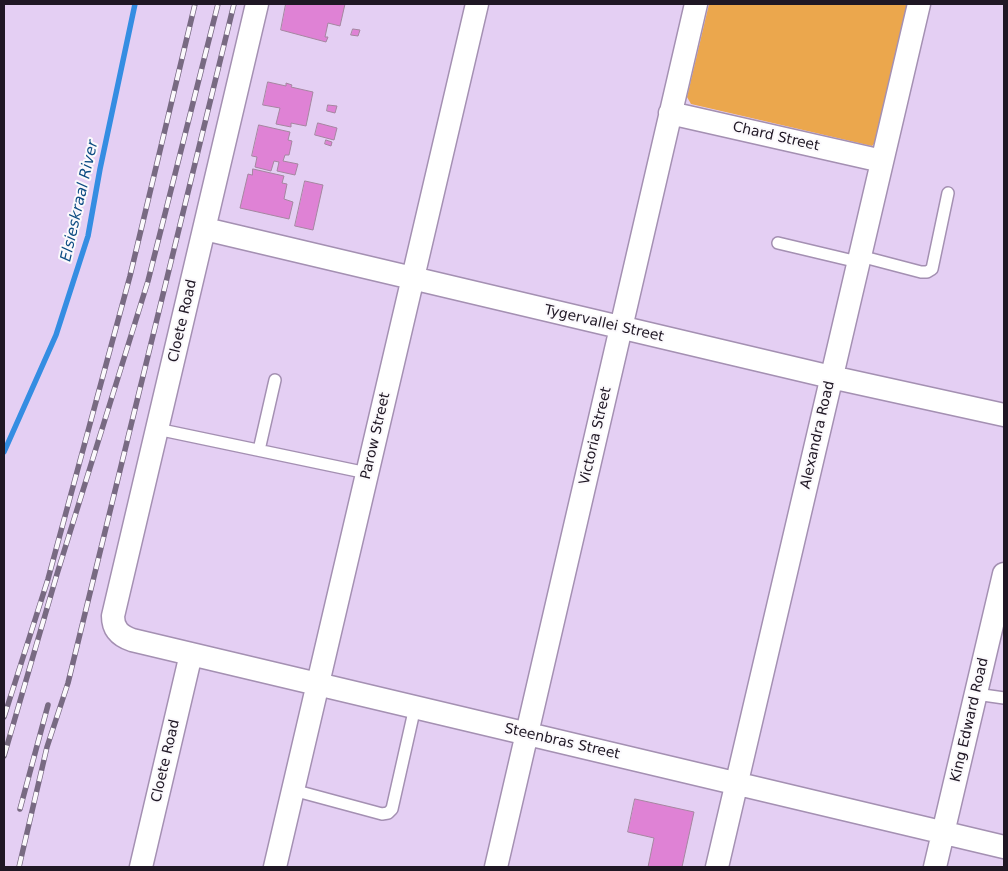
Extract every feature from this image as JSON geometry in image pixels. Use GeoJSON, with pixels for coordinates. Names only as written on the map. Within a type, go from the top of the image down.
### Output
{"type":"FeatureCollection","features":[{"type":"Feature","properties":{"kind":"street","name":"Cloete Road"},"geometry":{"type":"LineString","coordinates":[[121,636],[113,623],[113,616],[257,4]]}},
{"type":"Feature","properties":{"kind":"street","name":"Parow Street"},"geometry":{"type":"LineString","coordinates":[[275,867],[476,4]]}},
{"type":"Feature","properties":{"kind":"street","name":"Victoria Street"},"geometry":{"type":"LineString","coordinates":[[496,867],[696,4]]}},
{"type":"Feature","properties":{"kind":"street","name":"Alexandra Road"},"geometry":{"type":"LineString","coordinates":[[716,867],[919,4]]}},
{"type":"Feature","properties":{"kind":"street","name":"Chard Street"},"geometry":{"type":"LineString","coordinates":[[670,113],[882,161]]}},
{"type":"Feature","properties":{"kind":"street","name":"Tygervallei Street"},"geometry":{"type":"LineString","coordinates":[[205,229],[621,328],[1004,416]]}},
{"type":"Feature","properties":{"kind":"street","name":"King Edward Road"},"geometry":{"type":"LineString","coordinates":[[935,867],[1004,574]]}},
{"type":"Feature","properties":{"kind":"street","name":"Steenbras Street"},"geometry":{"type":"LineString","coordinates":[[121,636],[415,708],[1004,847]]}},
{"type":"Feature","properties":{"kind":"street","name":"Cloete Road"},"geometry":{"type":"LineString","coordinates":[[141,867],[191,654]]}},
{"type":"Feature","properties":{"kind":"lane"},"geometry":{"type":"LineString","coordinates":[[778,243],[927,272],[932,269],[948,193]]}},
{"type":"Feature","properties":{"kind":"lane"},"geometry":{"type":"LineString","coordinates":[[259,450],[275,380]]}},
{"type":"Feature","properties":{"kind":"lane"},"geometry":{"type":"LineString","coordinates":[[157,429],[367,473]]}},
{"type":"Feature","properties":{"kind":"lane"},"geometry":{"type":"LineString","coordinates":[[976,694],[1004,698]]}},
{"type":"Feature","properties":{"kind":"lane"},"geometry":{"type":"LineString","coordinates":[[293,790],[382,814],[388,813],[392,808],[415,708]]}},
{"type":"Feature","properties":{"kind":"shaded area"},"geometry":{"type":"Polygon","coordinates":[[[709,4],[909,4],[877,141],[872,146],[691,104],[687,97],[709,4]]]}},
{"type":"Feature","properties":{"kind":"building"},"geometry":{"type":"Polygon","coordinates":[[[286,4],[345,4],[340,26],[328,23],[325,37],[328,37],[326,42],[281,30],[286,4]]]}},
{"type":"Feature","properties":{"kind":"building"},"geometry":{"type":"Polygon","coordinates":[[[353,29],[360,30],[358,36],[351,35],[353,29]]]}},
{"type":"Feature","properties":{"kind":"building"},"geometry":{"type":"Polygon","coordinates":[[[268,82],[286,86],[286,83],[292,85],[291,87],[313,92],[306,126],[291,123],[291,127],[276,124],[280,108],[263,105],[268,82]]]}},
{"type":"Feature","properties":{"kind":"building"},"geometry":{"type":"Polygon","coordinates":[[[328,105],[337,106],[335,113],[327,111],[328,105]]]}},
{"type":"Feature","properties":{"kind":"building"},"geometry":{"type":"Polygon","coordinates":[[[318,123],[337,128],[334,140],[315,135],[318,123]]]}},
{"type":"Feature","properties":{"kind":"building"},"geometry":{"type":"Polygon","coordinates":[[[259,125],[290,132],[288,140],[292,141],[289,155],[285,155],[283,161],[298,164],[295,175],[277,171],[279,162],[274,161],[271,171],[255,167],[257,157],[252,156],[259,125]]]}},
{"type":"Feature","properties":{"kind":"building"},"geometry":{"type":"Polygon","coordinates":[[[326,140],[332,142],[331,146],[325,144],[326,140]]]}},
{"type":"Feature","properties":{"kind":"building"},"geometry":{"type":"Polygon","coordinates":[[[253,169],[284,176],[282,183],[287,184],[284,199],[293,202],[289,219],[240,208],[248,174],[252,175],[253,169]]]}},
{"type":"Feature","properties":{"kind":"building"},"geometry":{"type":"Polygon","coordinates":[[[305,181],[323,185],[313,230],[295,226],[305,181]]]}},
{"type":"Feature","properties":{"kind":"building"},"geometry":{"type":"Polygon","coordinates":[[[635,799],[694,812],[682,867],[648,867],[654,838],[628,832],[635,799]]]}},
{"type":"Feature","properties":{"kind":"waterway","name":"Elsieskraal River"},"geometry":{"type":"LineString","coordinates":[[4,452],[56,335],[88,236],[100,169],[135,4]]}},
{"type":"Feature","properties":{"kind":"railway"},"geometry":{"type":"LineString","coordinates":[[4,717],[48,579],[130,276],[195,4]]}},
{"type":"Feature","properties":{"kind":"railway"},"geometry":{"type":"LineString","coordinates":[[4,756],[57,574],[148,281],[218,4]]}},
{"type":"Feature","properties":{"kind":"railway"},"geometry":{"type":"LineString","coordinates":[[19,867],[47,747],[68,683],[234,4]]}},
{"type":"Feature","properties":{"kind":"railway"},"geometry":{"type":"LineString","coordinates":[[20,809],[48,705]]}}]}
